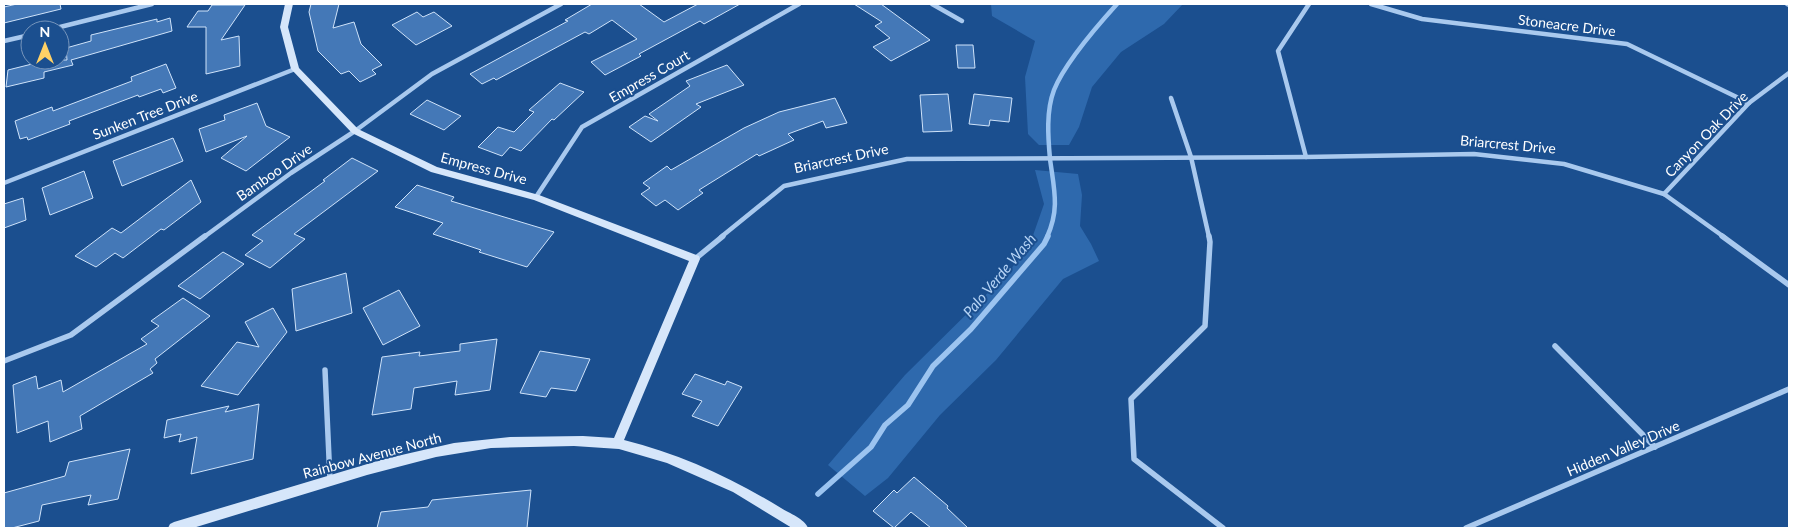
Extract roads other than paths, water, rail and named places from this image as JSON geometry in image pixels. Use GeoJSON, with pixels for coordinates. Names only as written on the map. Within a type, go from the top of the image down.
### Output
{"type":"FeatureCollection","features":[{"type":"Feature","properties":{"kind":"street"},"geometry":{"type":"LineString","coordinates":[[70,24],[152,4]]}},
{"type":"Feature","properties":{"kind":"street"},"geometry":{"type":"LineString","coordinates":[[289,4],[284,27],[295,69]]}},
{"type":"Feature","properties":{"kind":"street","name":"Bamboo Drive"},"geometry":{"type":"LineString","coordinates":[[4,361],[71,335],[291,172],[356,130],[432,74],[561,4]]}},
{"type":"Feature","properties":{"kind":"street","name":"Empress Court"},"geometry":{"type":"LineString","coordinates":[[536,197],[582,127],[799,4]]}},
{"type":"Feature","properties":{"kind":"street"},"geometry":{"type":"LineString","coordinates":[[932,4],[962,21]]}},
{"type":"Feature","properties":{"kind":"street"},"geometry":{"type":"LineString","coordinates":[[1306,157],[1278,51],[1309,4]]}},
{"type":"Feature","properties":{"kind":"street","name":"Stoneacre Drive"},"geometry":{"type":"LineString","coordinates":[[1371,4],[1422,19],[1627,44],[1749,103]]}},
{"type":"Feature","properties":{"kind":"street"},"geometry":{"type":"LineString","coordinates":[[4,41],[20,37]]}},
{"type":"Feature","properties":{"kind":"street","name":"Empress Drive"},"geometry":{"type":"LineString","coordinates":[[295,69],[356,130],[434,170],[536,197],[695,259]]}},
{"type":"Feature","properties":{"kind":"street","name":"Sunken Tree Drive"},"geometry":{"type":"LineString","coordinates":[[4,182],[295,69]]}},
{"type":"Feature","properties":{"kind":"street","name":"Canyon Oak Drive"},"geometry":{"type":"LineString","coordinates":[[1664,194],[1749,103],[1789,73]]}},
{"type":"Feature","properties":{"kind":"street"},"geometry":{"type":"LineString","coordinates":[[1171,98],[1191,157],[1210,242],[1205,326],[1131,399],[1134,459],[1223,528]]}},
{"type":"Feature","properties":{"kind":"street","name":"Briarcrest Drive"},"geometry":{"type":"LineString","coordinates":[[617,444],[695,259],[784,186],[907,159],[1306,157],[1474,154],[1564,164],[1664,194],[1789,285]]}},
{"type":"Feature","properties":{"kind":"street"},"geometry":{"type":"LineString","coordinates":[[1555,346],[1655,448]]}},
{"type":"Feature","properties":{"kind":"street"},"geometry":{"type":"LineString","coordinates":[[325,370],[330,481]]}},
{"type":"Feature","properties":{"kind":"street","name":"Hidden Valley Drive"},"geometry":{"type":"LineString","coordinates":[[1466,528],[1789,389]]}},
{"type":"Feature","properties":{"kind":"street","name":"Rainbow Avenue North"},"geometry":{"type":"LineString","coordinates":[[174,528],[386,464],[472,445],[504,442],[560,441],[617,444],[688,465],[726,481],[764,502],[802,528]]}},
{"type":"Feature","properties":{"kind":"waterway","name":"Palo Verde Wash"},"geometry":{"type":"LineString","coordinates":[[1047,237],[1055,208],[1048,133],[1051,98],[1073,57],[1117,4]]}},
{"type":"Feature","properties":{"kind":"waterway","name":"Palo Verde Wash"},"geometry":{"type":"LineString","coordinates":[[818,494],[871,447],[885,425],[908,405],[933,366],[971,329],[1044,244],[1048,236]]}}]}
